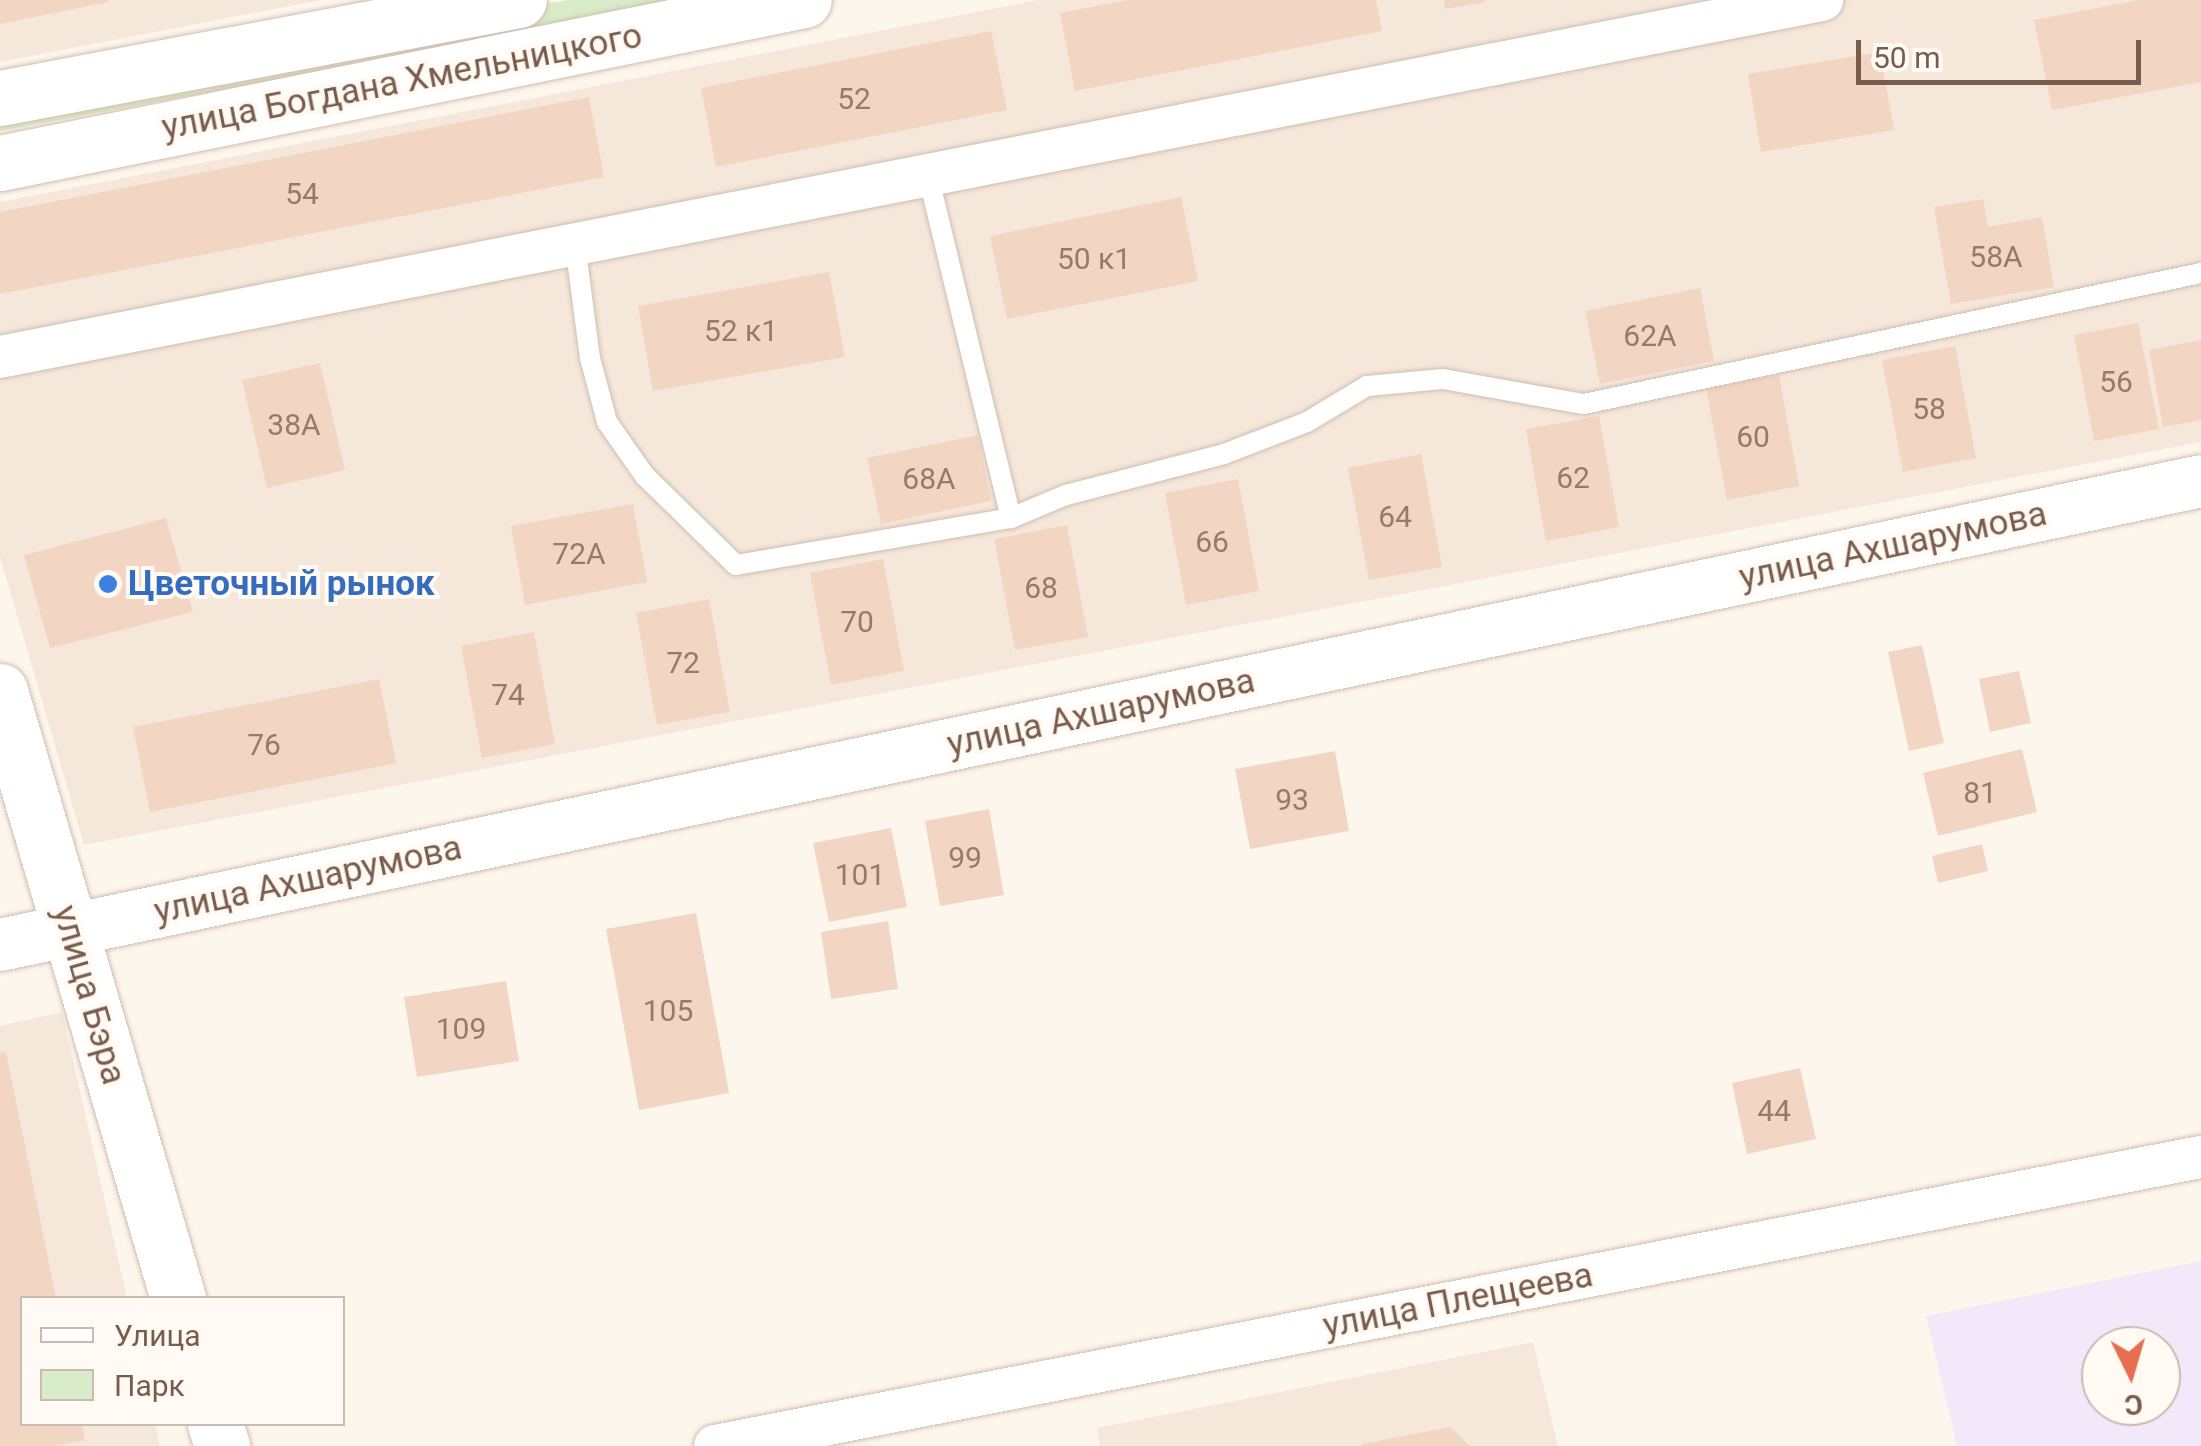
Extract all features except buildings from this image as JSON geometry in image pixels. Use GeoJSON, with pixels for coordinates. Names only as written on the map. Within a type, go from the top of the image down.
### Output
{"type":"FeatureCollection","features":[{"type":"Feature","properties":{"kind":"main road","name":"улица Богдана Хмельницкого"},"geometry":{"type":"LineString","coordinates":[[0,98],[519,0]]}},
{"type":"Feature","properties":{"kind":"main road","name":"улица Богдана Хмельницкого"},"geometry":{"type":"LineString","coordinates":[[0,164],[804,0]]}},
{"type":"Feature","properties":{"kind":"main road","name":"улица Бэра"},"geometry":{"type":"LineString","coordinates":[[0,691],[177,1296]]}},
{"type":"Feature","properties":{"kind":"street"},"geometry":{"type":"LineString","coordinates":[[0,357],[1822,0]]}},
{"type":"Feature","properties":{"kind":"street","name":"улица Ахшарумова"},"geometry":{"type":"LineString","coordinates":[[0,945],[2201,481]]}},
{"type":"Feature","properties":{"kind":"street","name":"улица Плещеева"},"geometry":{"type":"LineString","coordinates":[[715,1446],[2201,1157]]}},
{"type":"Feature","properties":{"kind":"lane"},"geometry":{"type":"LineString","coordinates":[[928,175],[1011,518]]}},
{"type":"Feature","properties":{"kind":"lane"},"geometry":{"type":"LineString","coordinates":[[575,244],[590,358],[608,422],[645,476],[736,565],[1011,518],[1066,495],[1224,454],[1306,422],[1368,386],[1443,379],[1584,404],[2201,273]]}},
{"type":"Feature","properties":{"kind":"shaded area"},"geometry":{"type":"Polygon","coordinates":[[[0,0],[321,0],[0,62],[0,0]]]}},
{"type":"Feature","properties":{"kind":"shaded area"},"geometry":{"type":"Polygon","coordinates":[[[1038,0],[2201,0],[2201,442],[84,845],[0,557],[0,202],[1038,0]]]}},
{"type":"Feature","properties":{"kind":"shaded area"},"geometry":{"type":"Polygon","coordinates":[[[62,1012],[127,1296],[20,1296],[20,1426],[155,1426],[160,1446],[0,1446],[0,1026],[62,1012]]]}},
{"type":"Feature","properties":{"kind":"shaded area"},"geometry":{"type":"Polygon","coordinates":[[[2201,1261],[2201,1446],[1957,1446],[1926,1316],[2201,1261]]]}},
{"type":"Feature","properties":{"kind":"shaded area"},"geometry":{"type":"Polygon","coordinates":[[[1533,1342],[1558,1446],[1100,1446],[1097,1428],[1533,1342]]]}},
{"type":"Feature","properties":{"kind":"green space"},"geometry":{"type":"Polygon","coordinates":[[[568,0],[707,0],[0,131],[0,107],[568,0]]]}},
{"type":"Feature","properties":{"kind":"place","name":"Цветочный рынок"},"geometry":{"type":"Point","coordinates":[108,584]}}]}
